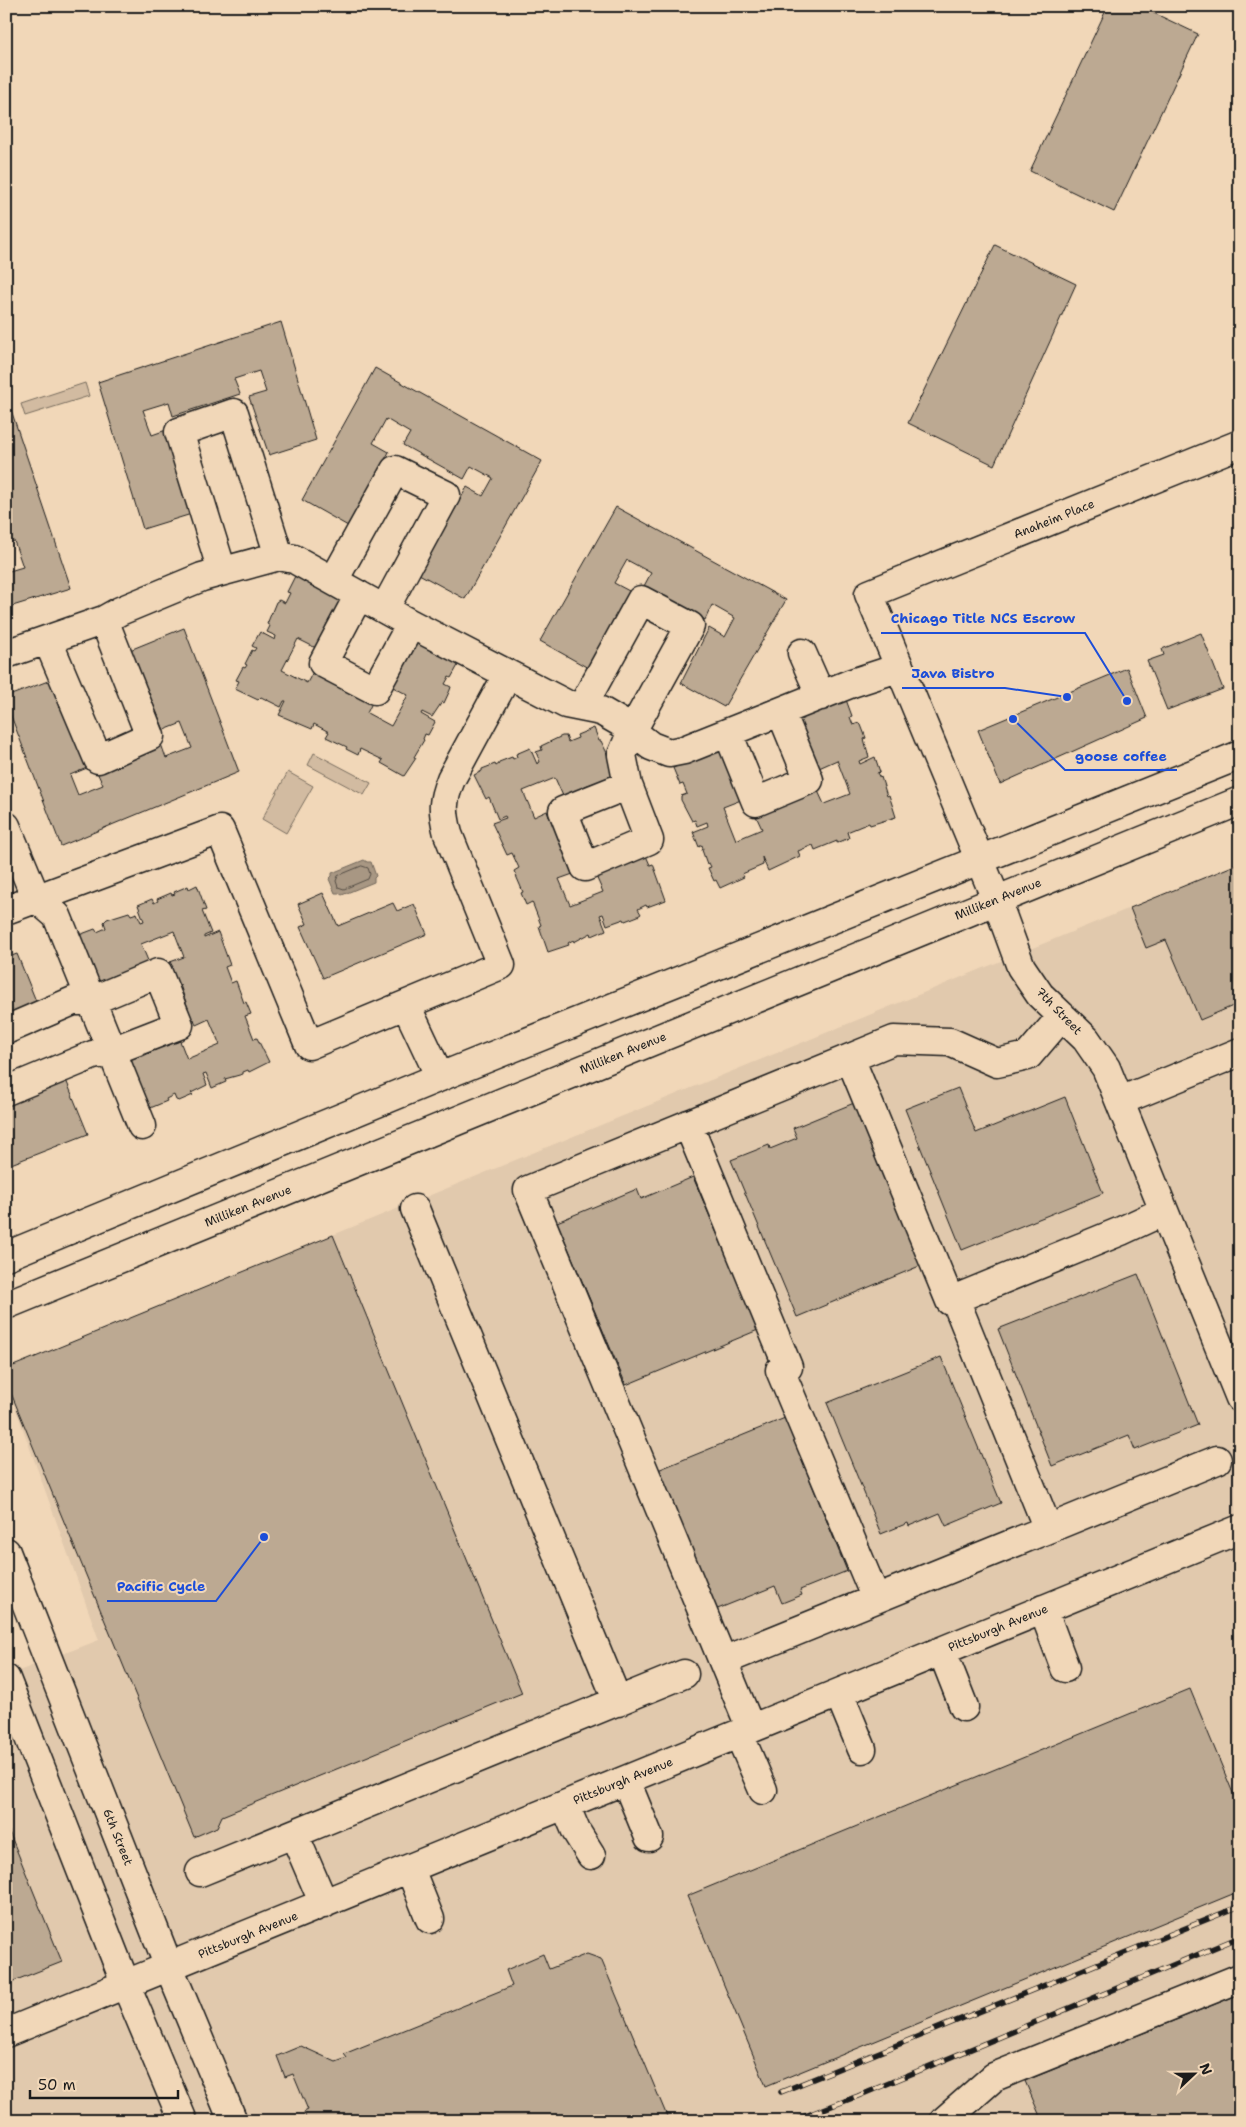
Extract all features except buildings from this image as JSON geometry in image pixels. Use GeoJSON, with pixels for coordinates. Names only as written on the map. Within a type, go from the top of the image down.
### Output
{"type":"FeatureCollection","features":[{"type":"Feature","properties":{"kind":"main road"},"geometry":{"type":"LineString","coordinates":[[222,571],[179,432],[234,413],[279,556]]}},
{"type":"Feature","properties":{"kind":"main road","name":"Anaheim Place"},"geometry":{"type":"LineString","coordinates":[[868,594],[1240,444]]}},
{"type":"Feature","properties":{"kind":"main road"},"geometry":{"type":"LineString","coordinates":[[334,580],[395,470],[446,496],[385,608]]}},
{"type":"Feature","properties":{"kind":"main road"},"geometry":{"type":"LineString","coordinates":[[6,654],[104,620],[120,611],[202,577],[279,556],[294,559],[411,624],[566,704],[601,711],[651,746],[668,753],[684,750],[898,668]]}},
{"type":"Feature","properties":{"kind":"main road","name":"7th Street"},"geometry":{"type":"LineString","coordinates":[[868,594],[996,899],[1021,967],[1040,995],[1086,1039],[1106,1068],[1240,1398]]}},
{"type":"Feature","properties":{"kind":"main road"},"geometry":{"type":"LineString","coordinates":[[358,595],[323,663],[375,690],[411,624]]}},
{"type":"Feature","properties":{"kind":"main road"},"geometry":{"type":"LineString","coordinates":[[582,707],[642,600],[690,626],[632,731],[622,755],[628,785]]}},
{"type":"Feature","properties":{"kind":"main road"},"geometry":{"type":"LineString","coordinates":[[48,641],[98,759],[150,736],[104,620]]}},
{"type":"Feature","properties":{"kind":"main road"},"geometry":{"type":"LineString","coordinates":[[802,653],[821,696]]}},
{"type":"Feature","properties":{"kind":"main road"},"geometry":{"type":"LineString","coordinates":[[6,910],[220,830],[309,1046],[501,965],[448,834],[442,812],[445,795],[451,779],[508,674]]}},
{"type":"Feature","properties":{"kind":"main road"},"geometry":{"type":"LineString","coordinates":[[728,733],[756,802],[809,780],[782,712]]}},
{"type":"Feature","properties":{"kind":"main road"},"geometry":{"type":"LineString","coordinates":[[6,1256],[440,1077],[1240,755]]}},
{"type":"Feature","properties":{"kind":"main road","name":"Milliken Avenue"},"geometry":{"type":"LineString","coordinates":[[6,1305],[701,1022],[996,899],[1240,801]]}},
{"type":"Feature","properties":{"kind":"main road"},"geometry":{"type":"LineString","coordinates":[[6,826],[36,898],[57,916],[142,1126]]}},
{"type":"Feature","properties":{"kind":"main road"},"geometry":{"type":"LineString","coordinates":[[6,1030],[73,1002],[91,1001],[158,973],[179,1025],[112,1051],[93,1054],[6,1091]]}},
{"type":"Feature","properties":{"kind":"main road"},"geometry":{"type":"LineString","coordinates":[[406,1005],[440,1077]]}},
{"type":"Feature","properties":{"kind":"main road"},"geometry":{"type":"LineString","coordinates":[[763,1790],[723,1661],[528,1190],[894,1040],[950,1042],[997,1063],[1028,1056],[1062,1016]]}},
{"type":"Feature","properties":{"kind":"main road"},"geometry":{"type":"LineString","coordinates":[[1120,1101],[1240,1052]]}},
{"type":"Feature","properties":{"kind":"main road"},"geometry":{"type":"LineString","coordinates":[[850,1058],[950,1301]]}},
{"type":"Feature","properties":{"kind":"main road"},"geometry":{"type":"LineString","coordinates":[[688,1124],[876,1599]]}},
{"type":"Feature","properties":{"kind":"main road"},"geometry":{"type":"LineString","coordinates":[[415,1209],[618,1702]]}},
{"type":"Feature","properties":{"kind":"main road"},"geometry":{"type":"LineString","coordinates":[[1048,1529],[955,1299],[1121,1231],[1164,1211]]}},
{"type":"Feature","properties":{"kind":"main road"},"geometry":{"type":"LineString","coordinates":[[723,1661],[1217,1460]]}},
{"type":"Feature","properties":{"kind":"main road","name":"Pittsburgh Avenue"},"geometry":{"type":"LineString","coordinates":[[6,2033],[1240,1529]]}},
{"type":"Feature","properties":{"kind":"main road","name":"6th Street"},"geometry":{"type":"LineString","coordinates":[[6,1552],[233,2121]]}},
{"type":"Feature","properties":{"kind":"main road"},"geometry":{"type":"LineString","coordinates":[[1043,1609],[1065,1668]]}},
{"type":"Feature","properties":{"kind":"main road"},"geometry":{"type":"LineString","coordinates":[[942,1651],[964,1707]]}},
{"type":"Feature","properties":{"kind":"main road"},"geometry":{"type":"LineString","coordinates":[[200,1872],[684,1674]]}},
{"type":"Feature","properties":{"kind":"main road"},"geometry":{"type":"LineString","coordinates":[[6,1679],[126,1985],[183,2121]]}},
{"type":"Feature","properties":{"kind":"main road"},"geometry":{"type":"LineString","coordinates":[[839,1693],[862,1749]]}},
{"type":"Feature","properties":{"kind":"main road"},"geometry":{"type":"LineString","coordinates":[[626,1781],[649,1837]]}},
{"type":"Feature","properties":{"kind":"main road"},"geometry":{"type":"LineString","coordinates":[[566,1805],[576,1831],[591,1855]]}},
{"type":"Feature","properties":{"kind":"main road"},"geometry":{"type":"LineString","coordinates":[[294,1834],[324,1904]]}},
{"type":"Feature","properties":{"kind":"main road"},"geometry":{"type":"LineString","coordinates":[[410,1869],[430,1919]]}},
{"type":"Feature","properties":{"kind":"main road"},"geometry":{"type":"LineString","coordinates":[[944,2121],[994,2077],[1240,1978]]}},
{"type":"Feature","properties":{"kind":"shaded area"},"geometry":{"type":"Polygon","coordinates":[[[85,383],[89,396],[25,416],[21,404],[85,383]]]}},
{"type":"Feature","properties":{"kind":"shaded area"},"geometry":{"type":"Polygon","coordinates":[[[314,753],[371,783],[364,795],[308,765],[314,753]]]}},
{"type":"Feature","properties":{"kind":"shaded area"},"geometry":{"type":"Polygon","coordinates":[[[288,772],[313,786],[286,833],[262,819],[288,772]]]}},
{"type":"Feature","properties":{"kind":"shaded area"},"geometry":{"type":"Polygon","coordinates":[[[1240,863],[1240,2121],[6,2121],[6,1676],[99,1640],[6,1382],[6,1369],[1240,863]]]}},
{"type":"Feature","properties":{"kind":"water"},"geometry":{"type":"Polygon","coordinates":[[[364,860],[371,862],[376,876],[374,882],[342,895],[335,893],[329,879],[332,873],[364,860]]]}},
{"type":"Feature","properties":{"kind":"railway"},"geometry":{"type":"LineString","coordinates":[[781,2092],[1240,1906]]}},
{"type":"Feature","properties":{"kind":"railway"},"geometry":{"type":"LineString","coordinates":[[792,2121],[858,2096],[1240,1937]]}},
{"type":"Feature","properties":{"kind":"place","name":"Java Bistro"},"geometry":{"type":"Point","coordinates":[1067,697]}},
{"type":"Feature","properties":{"kind":"place","name":"Chicago Title NCS Escrow"},"geometry":{"type":"Point","coordinates":[1127,701]}},
{"type":"Feature","properties":{"kind":"place","name":"goose coffee"},"geometry":{"type":"Point","coordinates":[1013,719]}},
{"type":"Feature","properties":{"kind":"place","name":"Pacific Cycle"},"geometry":{"type":"Point","coordinates":[264,1537]}}]}
